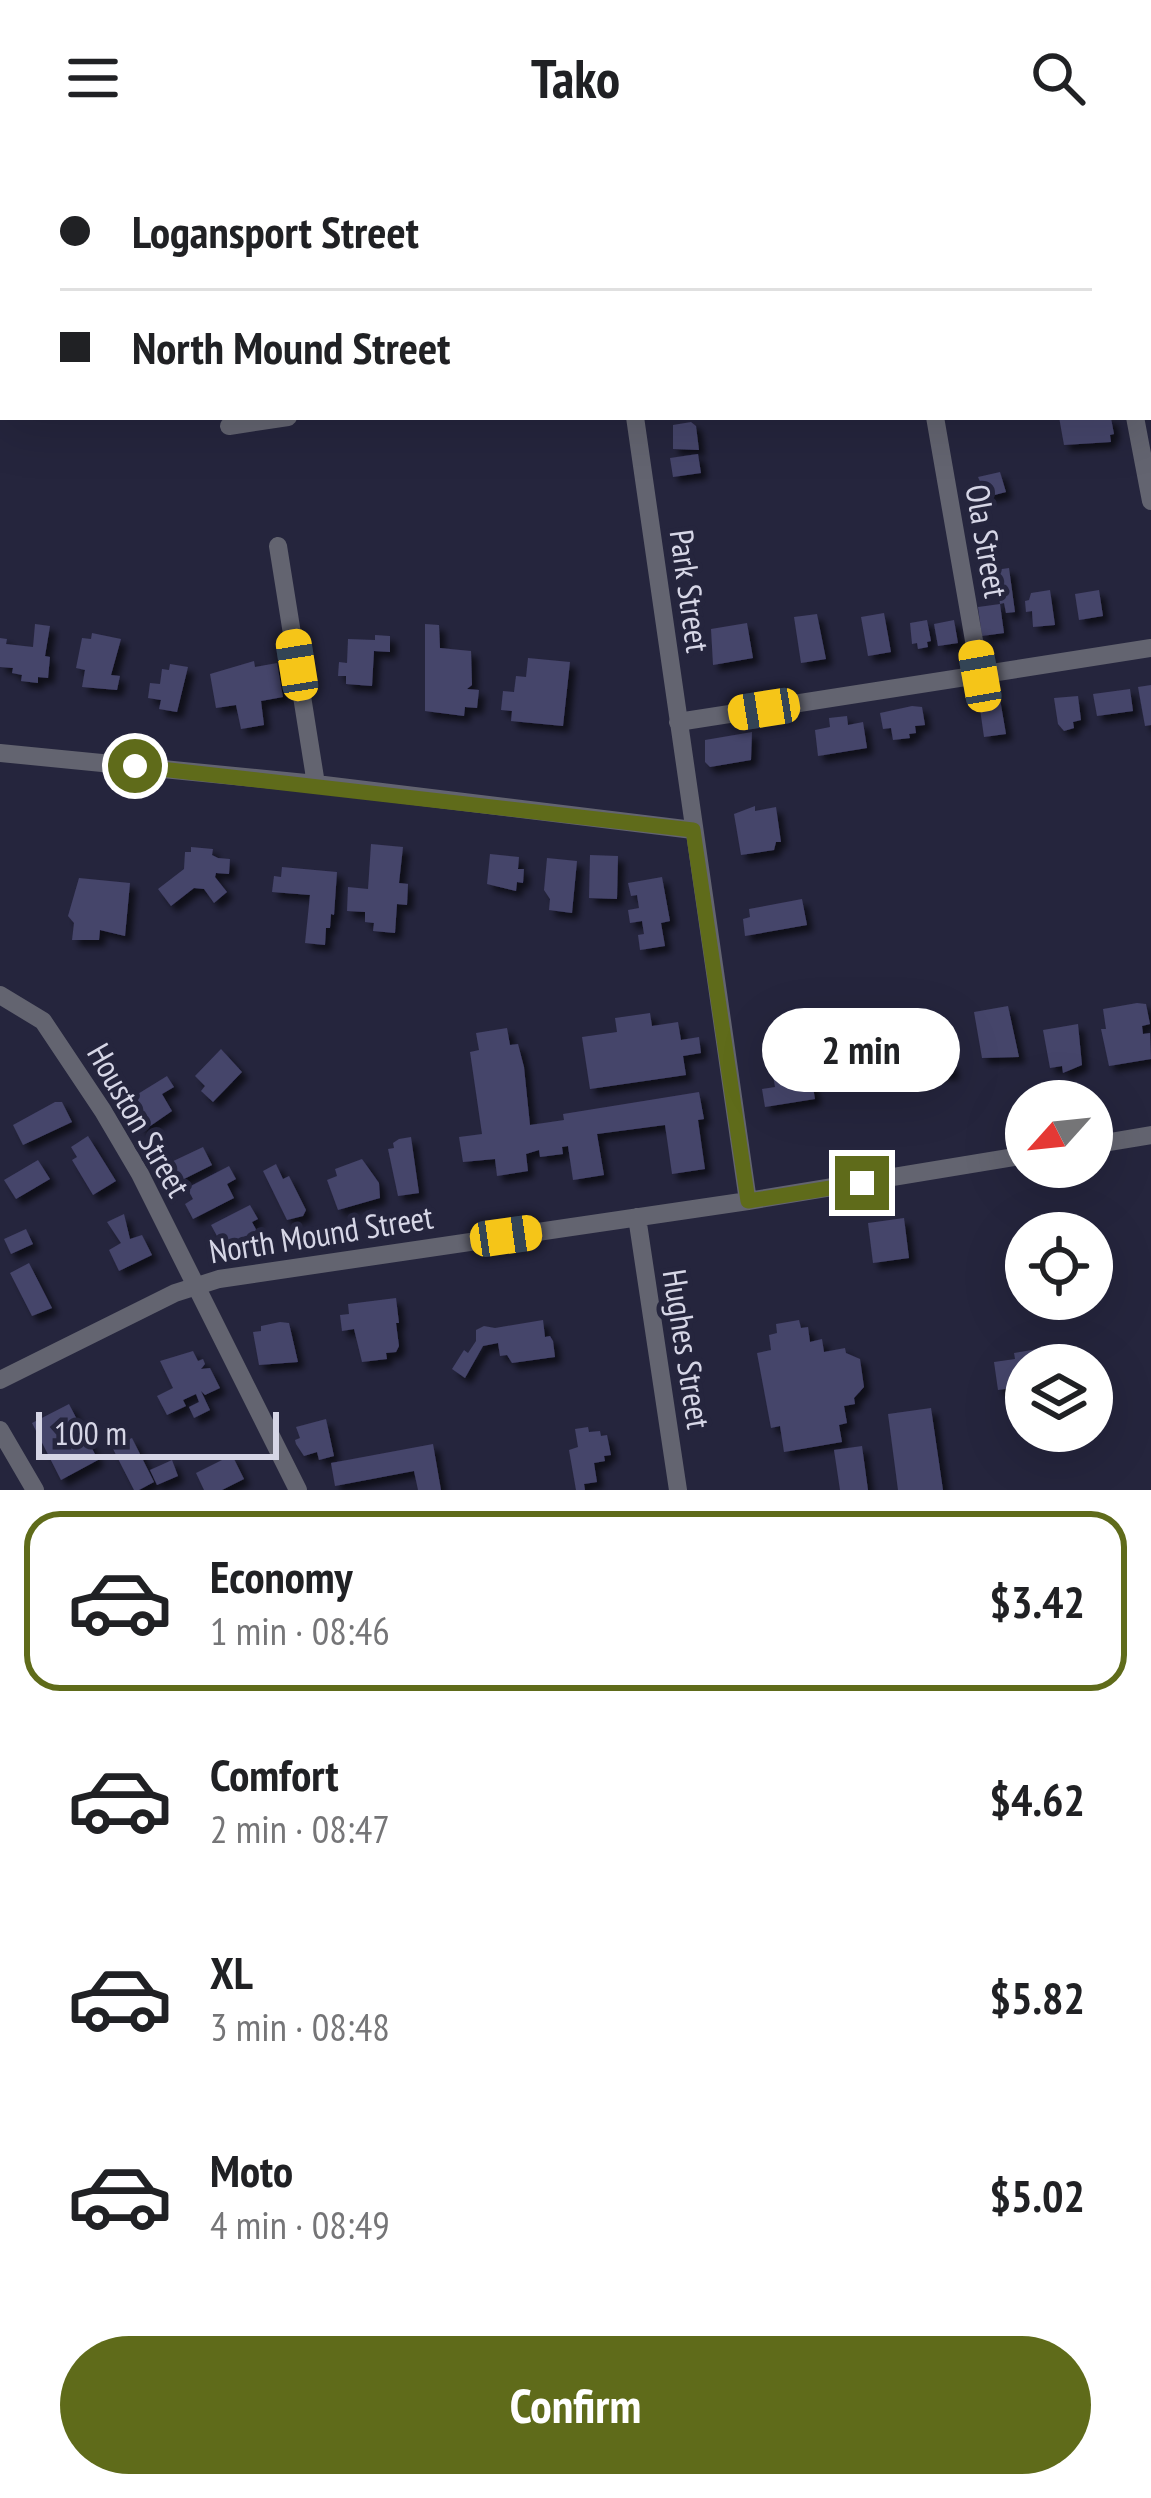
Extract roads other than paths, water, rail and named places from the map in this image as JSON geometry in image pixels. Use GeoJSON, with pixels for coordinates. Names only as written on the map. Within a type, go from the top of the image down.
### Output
{"type":"FeatureCollection","features":[{"type":"Feature","properties":{"kind":"street"},"geometry":{"type":"LineString","coordinates":[[229,426],[269,420]]}},
{"type":"Feature","properties":{"kind":"street","name":"Park Street"},"geometry":{"type":"LineString","coordinates":[[635,420],[748,1201]]}},
{"type":"Feature","properties":{"kind":"street","name":"Ola Street"},"geometry":{"type":"LineString","coordinates":[[936,420],[980,676]]}},
{"type":"Feature","properties":{"kind":"street"},"geometry":{"type":"LineString","coordinates":[[1136,420],[1151,501]]}},
{"type":"Feature","properties":{"kind":"street"},"geometry":{"type":"LineString","coordinates":[[278,546],[316,784]]}},
{"type":"Feature","properties":{"kind":"street"},"geometry":{"type":"LineString","coordinates":[[678,722],[1151,648]]}},
{"type":"Feature","properties":{"kind":"street"},"geometry":{"type":"LineString","coordinates":[[0,753],[316,784],[693,830]]}},
{"type":"Feature","properties":{"kind":"street","name":"Houston Street"},"geometry":{"type":"LineString","coordinates":[[0,994],[43,1021],[58,1040],[140,1174],[298,1490]]}},
{"type":"Feature","properties":{"kind":"street"},"geometry":{"type":"LineString","coordinates":[[1113,1141],[1151,1135]]}},
{"type":"Feature","properties":{"kind":"street","name":"North Mound Street"},"geometry":{"type":"LineString","coordinates":[[0,1380],[195,1285],[1005,1159]]}},
{"type":"Feature","properties":{"kind":"street","name":"Hughes Street"},"geometry":{"type":"LineString","coordinates":[[637,1217],[678,1490]]}},
{"type":"Feature","properties":{"kind":"street"},"geometry":{"type":"LineString","coordinates":[[0,1430],[34,1490]]}}]}
